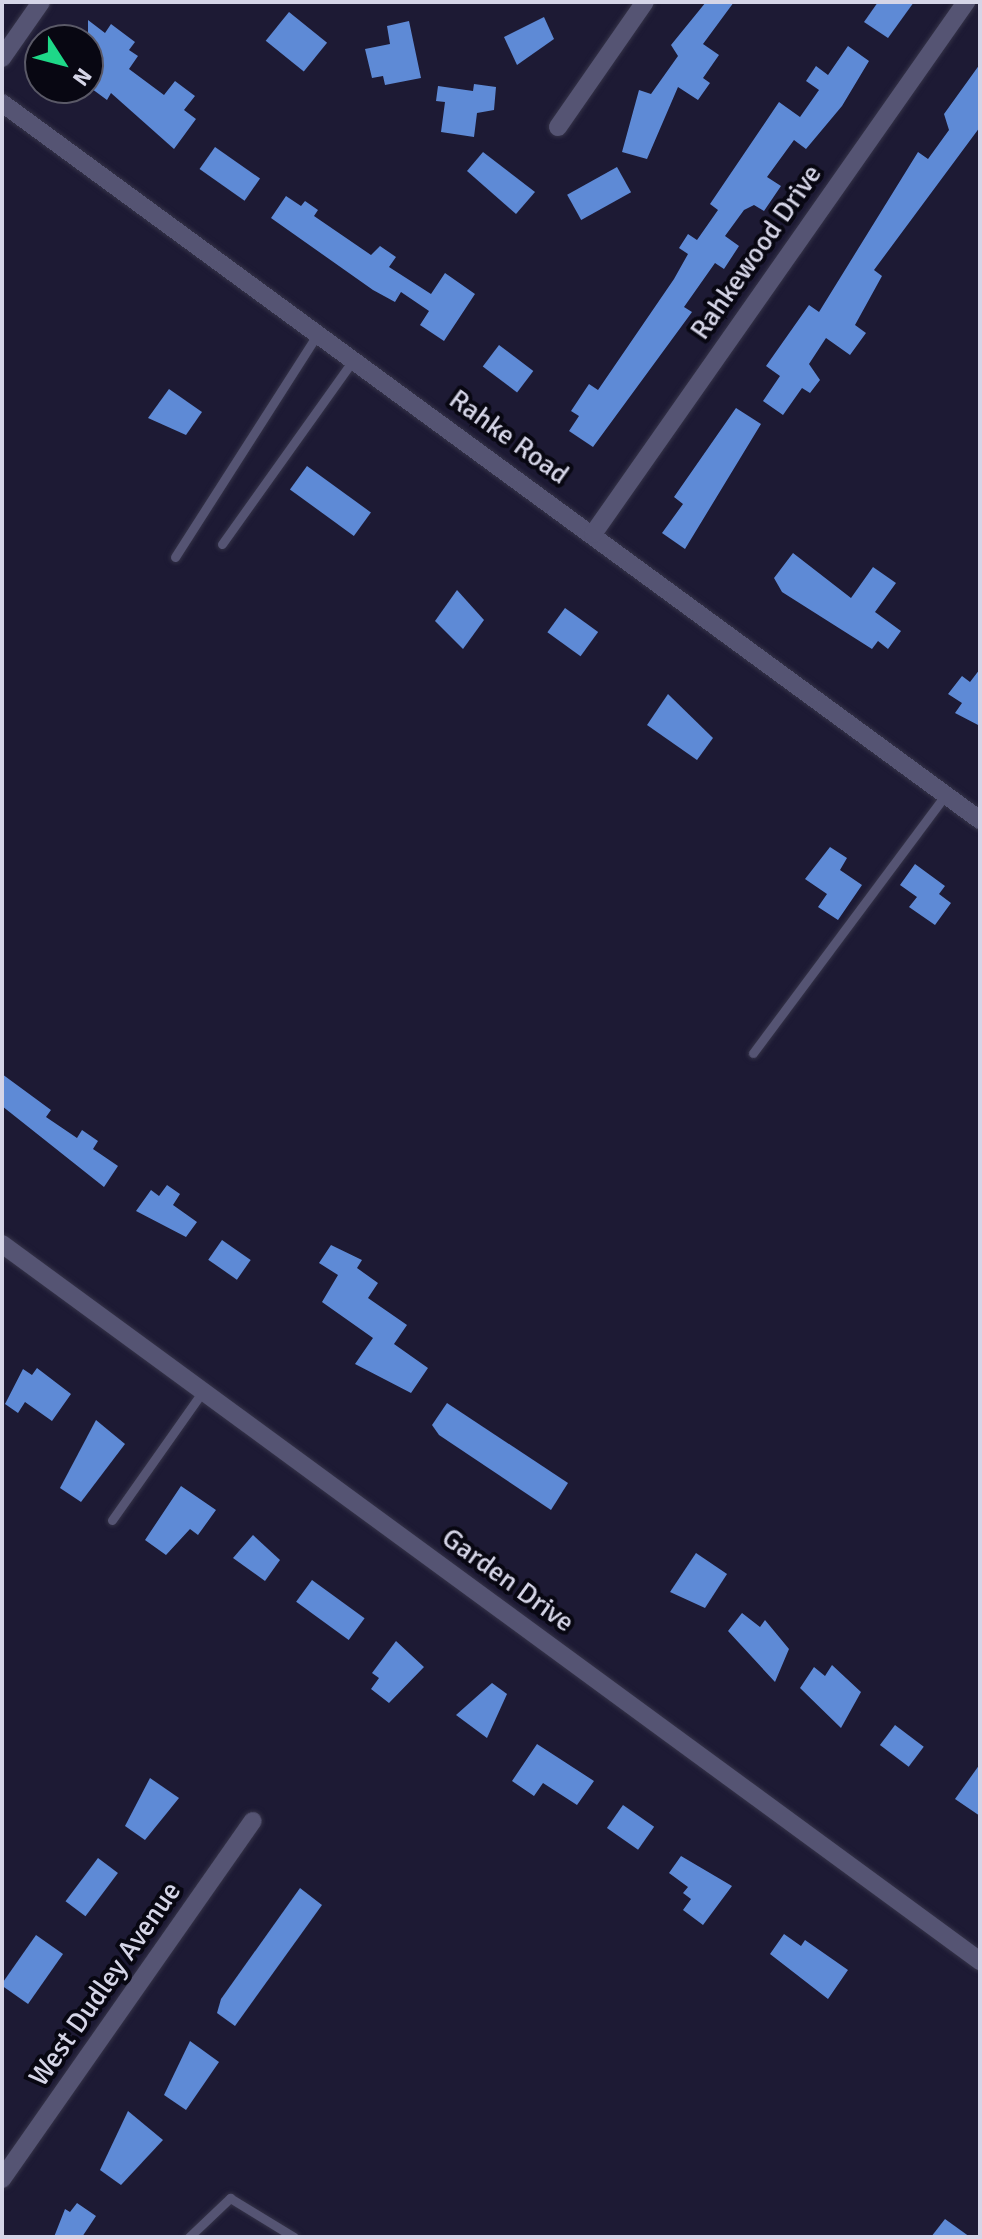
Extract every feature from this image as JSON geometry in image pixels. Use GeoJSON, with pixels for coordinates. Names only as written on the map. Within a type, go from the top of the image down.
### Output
{"type":"FeatureCollection","features":[{"type":"Feature","properties":{"kind":"street"},"geometry":{"type":"LineString","coordinates":[[2,58],[41,2]]}},
{"type":"Feature","properties":{"kind":"street"},"geometry":{"type":"LineString","coordinates":[[558,127],[645,2]]}},
{"type":"Feature","properties":{"kind":"street","name":"Rahkewood Drive"},"geometry":{"type":"LineString","coordinates":[[593,534],[966,2]]}},
{"type":"Feature","properties":{"kind":"street","name":"Rahke Road"},"geometry":{"type":"LineString","coordinates":[[2,103],[980,820]]}},
{"type":"Feature","properties":{"kind":"street","name":"Garden Drive"},"geometry":{"type":"LineString","coordinates":[[2,1244],[980,1961]]}},
{"type":"Feature","properties":{"kind":"street","name":"West Dudley Avenue"},"geometry":{"type":"LineString","coordinates":[[2,2179],[253,1821]]}},
{"type":"Feature","properties":{"kind":"lane"},"geometry":{"type":"LineString","coordinates":[[175,557],[318,333]]}},
{"type":"Feature","properties":{"kind":"lane"},"geometry":{"type":"LineString","coordinates":[[222,544],[354,359]]}},
{"type":"Feature","properties":{"kind":"lane"},"geometry":{"type":"LineString","coordinates":[[753,1053],[945,795]]}},
{"type":"Feature","properties":{"kind":"lane"},"geometry":{"type":"LineString","coordinates":[[112,1520],[203,1391]]}},
{"type":"Feature","properties":{"kind":"lane"},"geometry":{"type":"LineString","coordinates":[[189,2237],[230,2198],[294,2237]]}},
{"type":"Feature","properties":{"kind":"building"},"geometry":{"type":"Polygon","coordinates":[[[706,2],[734,2],[703,44],[719,55],[703,78],[710,83],[698,100],[678,87],[647,159],[622,152],[639,90],[651,94],[678,56],[671,45],[706,2]]]}},
{"type":"Feature","properties":{"kind":"building"},"geometry":{"type":"Polygon","coordinates":[[[878,2],[914,2],[888,38],[864,22],[878,2]]]}},
{"type":"Feature","properties":{"kind":"building"},"geometry":{"type":"Polygon","coordinates":[[[289,12],[327,43],[304,72],[266,41],[289,12]]]}},
{"type":"Feature","properties":{"kind":"building"},"geometry":{"type":"Polygon","coordinates":[[[544,17],[554,39],[517,65],[504,37],[544,17]]]}},
{"type":"Feature","properties":{"kind":"building"},"geometry":{"type":"Polygon","coordinates":[[[409,21],[421,78],[385,85],[383,76],[372,78],[365,49],[390,44],[387,26],[409,21]]]}},
{"type":"Feature","properties":{"kind":"building"},"geometry":{"type":"Polygon","coordinates":[[[111,24],[135,42],[129,50],[138,56],[129,69],[164,95],[175,81],[195,96],[184,110],[196,119],[174,149],[111,93],[107,100],[104,98],[104,32],[111,24]]]}},
{"type":"Feature","properties":{"kind":"building"},"geometry":{"type":"Polygon","coordinates":[[[848,46],[869,61],[842,106],[806,149],[794,140],[767,177],[781,186],[764,211],[754,205],[744,210],[725,236],[739,246],[724,269],[715,263],[684,307],[692,312],[593,447],[569,431],[579,416],[571,411],[589,384],[598,390],[674,279],[688,254],[679,248],[688,234],[697,240],[718,210],[710,204],[779,102],[800,117],[819,90],[806,81],[816,66],[828,75],[848,46]]]}},
{"type":"Feature","properties":{"kind":"building"},"geometry":{"type":"Polygon","coordinates":[[[980,64],[980,127],[874,270],[882,276],[855,325],[866,333],[850,355],[826,338],[809,364],[820,380],[810,393],[802,388],[783,415],[763,401],[780,376],[766,366],[809,305],[819,312],[918,152],[928,159],[949,130],[944,114],[980,64]]]}},
{"type":"Feature","properties":{"kind":"building"},"geometry":{"type":"Polygon","coordinates":[[[474,84],[496,87],[494,110],[477,113],[474,137],[441,132],[445,102],[436,101],[438,86],[473,91],[474,84]]]}},
{"type":"Feature","properties":{"kind":"building"},"geometry":{"type":"Polygon","coordinates":[[[215,147],[260,179],[245,201],[200,169],[215,147]]]}},
{"type":"Feature","properties":{"kind":"building"},"geometry":{"type":"Polygon","coordinates":[[[483,152],[535,192],[516,214],[467,171],[483,152]]]}},
{"type":"Feature","properties":{"kind":"building"},"geometry":{"type":"Polygon","coordinates":[[[617,167],[631,192],[581,220],[567,195],[617,167]]]}},
{"type":"Feature","properties":{"kind":"building"},"geometry":{"type":"Polygon","coordinates":[[[286,196],[301,206],[305,201],[318,210],[314,216],[371,255],[380,246],[396,257],[389,267],[431,294],[445,273],[475,294],[444,341],[420,325],[429,311],[401,292],[395,302],[373,290],[271,218],[286,196]]]}},
{"type":"Feature","properties":{"kind":"building"},"geometry":{"type":"Polygon","coordinates":[[[499,345],[533,371],[517,392],[483,367],[499,345]]]}},
{"type":"Feature","properties":{"kind":"building"},"geometry":{"type":"Polygon","coordinates":[[[169,389],[202,412],[186,435],[148,418],[169,389]]]}},
{"type":"Feature","properties":{"kind":"building"},"geometry":{"type":"Polygon","coordinates":[[[736,408],[761,424],[685,549],[662,533],[683,504],[674,497],[736,408]]]}},
{"type":"Feature","properties":{"kind":"building"},"geometry":{"type":"Polygon","coordinates":[[[307,466],[371,512],[354,536],[290,489],[307,466]]]}},
{"type":"Feature","properties":{"kind":"building"},"geometry":{"type":"Polygon","coordinates":[[[793,553],[851,598],[873,567],[896,583],[875,612],[901,631],[888,649],[878,641],[872,649],[782,592],[774,578],[793,553]]]}},
{"type":"Feature","properties":{"kind":"building"},"geometry":{"type":"Polygon","coordinates":[[[457,590],[484,620],[463,649],[435,621],[457,590]]]}},
{"type":"Feature","properties":{"kind":"building"},"geometry":{"type":"Polygon","coordinates":[[[565,608],[598,632],[581,656],[547,632],[565,608]]]}},
{"type":"Feature","properties":{"kind":"building"},"geometry":{"type":"Polygon","coordinates":[[[980,669],[980,726],[955,713],[962,703],[948,694],[962,676],[970,682],[980,669]]]}},
{"type":"Feature","properties":{"kind":"building"},"geometry":{"type":"Polygon","coordinates":[[[668,694],[713,738],[697,760],[647,725],[668,694]]]}},
{"type":"Feature","properties":{"kind":"building"},"geometry":{"type":"Polygon","coordinates":[[[830,847],[847,858],[840,870],[862,885],[838,920],[818,907],[827,894],[805,879],[830,847]]]}},
{"type":"Feature","properties":{"kind":"building"},"geometry":{"type":"Polygon","coordinates":[[[915,864],[945,886],[939,894],[951,903],[935,925],[909,907],[917,897],[900,885],[915,864]]]}},
{"type":"Feature","properties":{"kind":"building"},"geometry":{"type":"Polygon","coordinates":[[[2,1074],[51,1110],[46,1117],[77,1138],[82,1130],[98,1141],[93,1149],[118,1166],[104,1187],[2,1106],[2,1074]]]}},
{"type":"Feature","properties":{"kind":"building"},"geometry":{"type":"Polygon","coordinates":[[[167,1185],[180,1194],[173,1205],[197,1222],[186,1237],[136,1211],[151,1190],[159,1196],[167,1185]]]}},
{"type":"Feature","properties":{"kind":"building"},"geometry":{"type":"Polygon","coordinates":[[[222,1240],[251,1260],[237,1280],[208,1260],[222,1240]]]}},
{"type":"Feature","properties":{"kind":"building"},"geometry":{"type":"Polygon","coordinates":[[[331,1245],[362,1260],[357,1268],[378,1283],[368,1298],[407,1325],[394,1344],[428,1368],[411,1393],[355,1364],[373,1338],[322,1302],[338,1275],[319,1263],[331,1245]]]}},
{"type":"Feature","properties":{"kind":"building"},"geometry":{"type":"Polygon","coordinates":[[[37,1368],[71,1394],[52,1421],[25,1402],[18,1413],[5,1404],[23,1369],[32,1375],[37,1368]]]}},
{"type":"Feature","properties":{"kind":"building"},"geometry":{"type":"Polygon","coordinates":[[[447,1403],[568,1483],[551,1510],[439,1435],[432,1425],[447,1403]]]}},
{"type":"Feature","properties":{"kind":"building"},"geometry":{"type":"Polygon","coordinates":[[[96,1420],[125,1444],[81,1502],[60,1488],[96,1420]]]}},
{"type":"Feature","properties":{"kind":"building"},"geometry":{"type":"Polygon","coordinates":[[[181,1486],[216,1510],[198,1535],[190,1529],[166,1555],[145,1540],[181,1486]]]}},
{"type":"Feature","properties":{"kind":"building"},"geometry":{"type":"Polygon","coordinates":[[[253,1535],[280,1560],[265,1581],[233,1558],[253,1535]]]}},
{"type":"Feature","properties":{"kind":"building"},"geometry":{"type":"Polygon","coordinates":[[[696,1553],[727,1574],[705,1608],[670,1592],[696,1553]]]}},
{"type":"Feature","properties":{"kind":"building"},"geometry":{"type":"Polygon","coordinates":[[[312,1580],[365,1618],[349,1640],[296,1602],[312,1580]]]}},
{"type":"Feature","properties":{"kind":"building"},"geometry":{"type":"Polygon","coordinates":[[[742,1613],[760,1627],[765,1620],[789,1649],[775,1682],[728,1631],[742,1613]]]}},
{"type":"Feature","properties":{"kind":"building"},"geometry":{"type":"Polygon","coordinates":[[[396,1641],[424,1667],[389,1703],[371,1689],[379,1678],[372,1673],[396,1641]]]}},
{"type":"Feature","properties":{"kind":"building"},"geometry":{"type":"Polygon","coordinates":[[[832,1665],[861,1692],[841,1728],[800,1688],[814,1667],[825,1676],[832,1665]]]}},
{"type":"Feature","properties":{"kind":"building"},"geometry":{"type":"Polygon","coordinates":[[[492,1683],[507,1694],[487,1738],[456,1715],[492,1683]]]}},
{"type":"Feature","properties":{"kind":"building"},"geometry":{"type":"Polygon","coordinates":[[[895,1725],[924,1747],[909,1767],[880,1745],[895,1725]]]}},
{"type":"Feature","properties":{"kind":"building"},"geometry":{"type":"Polygon","coordinates":[[[537,1744],[594,1781],[577,1805],[543,1783],[534,1796],[512,1781],[537,1744]]]}},
{"type":"Feature","properties":{"kind":"building"},"geometry":{"type":"Polygon","coordinates":[[[980,1764],[980,1816],[955,1799],[980,1764]]]}},
{"type":"Feature","properties":{"kind":"building"},"geometry":{"type":"Polygon","coordinates":[[[150,1778],[179,1798],[145,1840],[125,1826],[150,1778]]]}},
{"type":"Feature","properties":{"kind":"building"},"geometry":{"type":"Polygon","coordinates":[[[623,1805],[654,1827],[638,1850],[607,1828],[623,1805]]]}},
{"type":"Feature","properties":{"kind":"building"},"geometry":{"type":"Polygon","coordinates":[[[681,1856],[732,1886],[703,1925],[683,1910],[691,1899],[683,1893],[688,1887],[669,1873],[681,1856]]]}},
{"type":"Feature","properties":{"kind":"building"},"geometry":{"type":"Polygon","coordinates":[[[98,1858],[118,1873],[85,1916],[66,1901],[98,1858]]]}},
{"type":"Feature","properties":{"kind":"building"},"geometry":{"type":"Polygon","coordinates":[[[300,1888],[322,1905],[235,2026],[217,2013],[221,1999],[300,1888]]]}},
{"type":"Feature","properties":{"kind":"building"},"geometry":{"type":"Polygon","coordinates":[[[784,1934],[801,1946],[805,1940],[848,1970],[828,1999],[770,1954],[784,1934]]]}},
{"type":"Feature","properties":{"kind":"building"},"geometry":{"type":"Polygon","coordinates":[[[36,1935],[63,1954],[28,2004],[2,1984],[36,1935]]]}},
{"type":"Feature","properties":{"kind":"building"},"geometry":{"type":"Polygon","coordinates":[[[190,2041],[219,2062],[186,2110],[164,2095],[190,2041]]]}},
{"type":"Feature","properties":{"kind":"building"},"geometry":{"type":"Polygon","coordinates":[[[128,2111],[163,2140],[121,2185],[100,2170],[128,2111]]]}},
{"type":"Feature","properties":{"kind":"building"},"geometry":{"type":"Polygon","coordinates":[[[77,2203],[96,2216],[82,2237],[54,2237],[65,2209],[70,2212],[77,2203]]]}},
{"type":"Feature","properties":{"kind":"building"},"geometry":{"type":"Polygon","coordinates":[[[945,2219],[970,2237],[931,2237],[945,2219]]]}}]}
